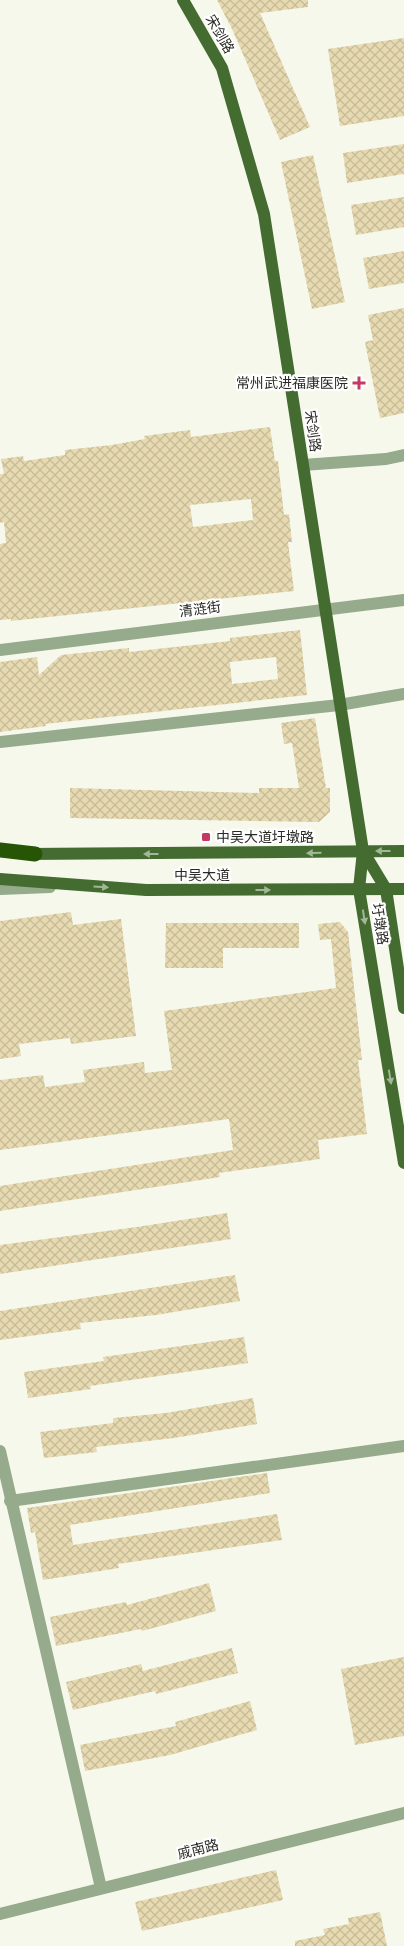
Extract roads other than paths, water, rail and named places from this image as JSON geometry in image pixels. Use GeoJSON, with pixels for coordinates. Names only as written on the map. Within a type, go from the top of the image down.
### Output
{"type":"FeatureCollection","features":[{"type":"Feature","properties":{"kind":"highway"},"geometry":{"type":"LineString","coordinates":[[0,850],[35,854]]}},
{"type":"Feature","properties":{"kind":"main road","name":"宋剑路"},"geometry":{"type":"LineString","coordinates":[[183,0],[222,68],[264,214],[362,851]]}},
{"type":"Feature","properties":{"kind":"main road","name":"圩墩路"},"geometry":{"type":"LineString","coordinates":[[362,851],[359,889],[404,1162]]}},
{"type":"Feature","properties":{"kind":"main road","name":"圩墩路"},"geometry":{"type":"LineString","coordinates":[[362,851],[386,889],[404,1008]]}},
{"type":"Feature","properties":{"kind":"main road","name":"中吴大道"},"geometry":{"type":"LineString","coordinates":[[0,854],[404,851]]}},
{"type":"Feature","properties":{"kind":"main road","name":"中吴大道"},"geometry":{"type":"LineString","coordinates":[[0,879],[146,890],[404,889]]}},
{"type":"Feature","properties":{"kind":"street"},"geometry":{"type":"LineString","coordinates":[[303,465],[386,459],[404,455]]}},
{"type":"Feature","properties":{"kind":"street","name":"清涟街"},"geometry":{"type":"LineString","coordinates":[[0,650],[324,608],[404,600]]}},
{"type":"Feature","properties":{"kind":"street"},"geometry":{"type":"LineString","coordinates":[[0,742],[339,705],[404,694]]}},
{"type":"Feature","properties":{"kind":"street"},"geometry":{"type":"LineString","coordinates":[[0,890],[79,886]]}},
{"type":"Feature","properties":{"kind":"street"},"geometry":{"type":"LineString","coordinates":[[10,1501],[404,1446]]}},
{"type":"Feature","properties":{"kind":"street"},"geometry":{"type":"LineString","coordinates":[[0,1451],[10,1501],[101,1888]]}},
{"type":"Feature","properties":{"kind":"street","name":"戚南路"},"geometry":{"type":"LineString","coordinates":[[0,1914],[404,1813]]}},
{"type":"Feature","properties":{"kind":"place","name":"常州武进福康医院"},"geometry":{"type":"Point","coordinates":[359,383]}},
{"type":"Feature","properties":{"kind":"place","name":"中吴大道圩墩路"},"geometry":{"type":"Point","coordinates":[206,837]}}]}
